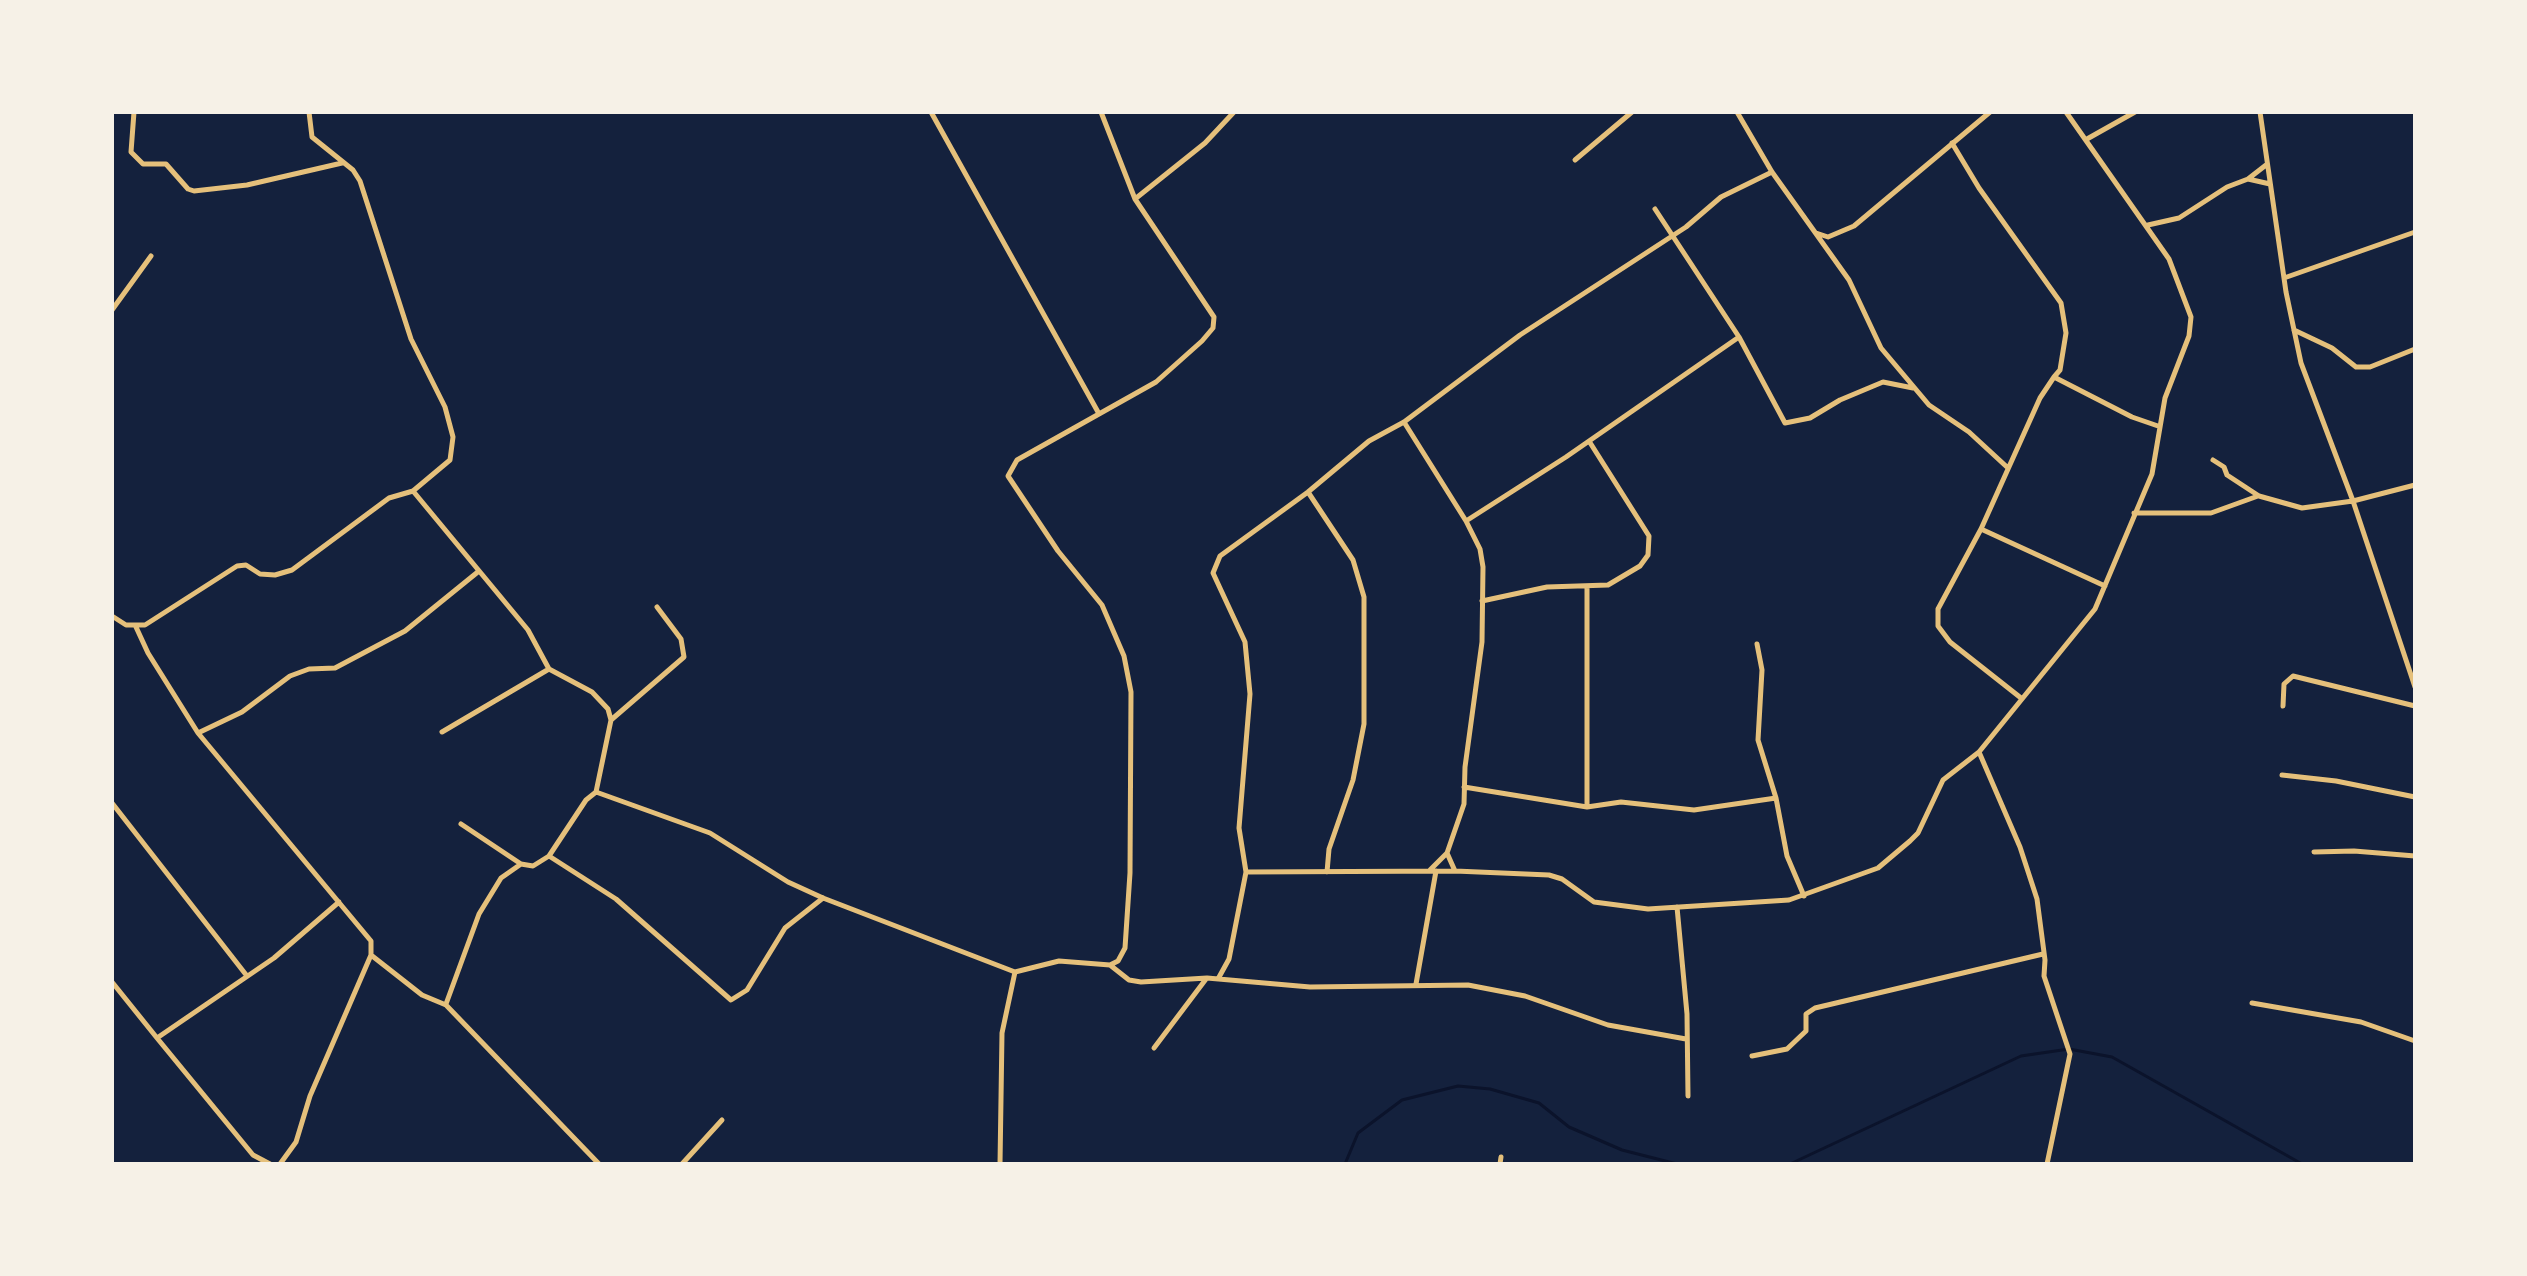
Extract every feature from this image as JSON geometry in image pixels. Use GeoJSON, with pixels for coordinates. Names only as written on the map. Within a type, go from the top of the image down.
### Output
{"type":"FeatureCollection","features":[{"type":"Feature","properties":{"kind":"street"},"geometry":{"type":"LineString","coordinates":[[134,112],[131,152],[143,164],[166,164],[188,189],[194,191],[247,185],[343,162]]}},
{"type":"Feature","properties":{"kind":"street"},"geometry":{"type":"LineString","coordinates":[[136,627],[159,617],[237,566],[246,565],[260,574],[275,575],[292,570],[389,498],[413,491],[450,460],[453,437],[445,407],[411,339],[360,181],[343,162],[312,137],[309,112]]}},
{"type":"Feature","properties":{"kind":"street"},"geometry":{"type":"LineString","coordinates":[[931,112],[1098,412]]}},
{"type":"Feature","properties":{"kind":"street"},"geometry":{"type":"LineString","coordinates":[[1101,112],[1135,199],[1214,317],[1213,328],[1156,382],[1017,460],[1008,476],[1058,551],[1102,605],[1124,656],[1131,692],[1130,873],[1125,948],[1123,956],[1110,965]]}},
{"type":"Feature","properties":{"kind":"street"},"geometry":{"type":"LineString","coordinates":[[1135,199],[1205,143],[1234,112]]}},
{"type":"Feature","properties":{"kind":"street"},"geometry":{"type":"LineString","coordinates":[[1575,160],[1632,112]]}},
{"type":"Feature","properties":{"kind":"street"},"geometry":{"type":"LineString","coordinates":[[1737,112],[1772,172],[1849,280],[1881,348],[1929,405],[1969,432],[2008,468]]}},
{"type":"Feature","properties":{"kind":"street"},"geometry":{"type":"LineString","coordinates":[[1816,233],[1828,237],[1854,226],[1990,112]]}},
{"type":"Feature","properties":{"kind":"street"},"geometry":{"type":"LineString","coordinates":[[1246,872],[1455,871],[1549,875],[1604,905],[1677,907],[1804,896],[1878,868],[1918,833],[1943,780],[1979,752],[2095,609],[2152,474],[2165,398],[2189,336],[2191,317],[2169,259],[2066,112]]}},
{"type":"Feature","properties":{"kind":"street"},"geometry":{"type":"LineString","coordinates":[[2087,139],[2135,112]]}},
{"type":"Feature","properties":{"kind":"street"},"geometry":{"type":"LineString","coordinates":[[2260,112],[2284,278],[2301,363],[2353,501],[2415,687]]}},
{"type":"Feature","properties":{"kind":"street"},"geometry":{"type":"LineString","coordinates":[[1952,143],[1979,188],[2061,303],[2066,333],[2060,370],[2040,398],[1981,529],[1938,609],[1938,626],[1950,642],[2021,698]]}},
{"type":"Feature","properties":{"kind":"street"},"geometry":{"type":"LineString","coordinates":[[2148,225],[2167,222],[2248,179],[2266,165]]}},
{"type":"Feature","properties":{"kind":"street"},"geometry":{"type":"LineString","coordinates":[[1218,979],[1229,959],[1246,872],[1239,828],[1250,694],[1248,666],[1238,621],[1213,573],[1214,564],[1220,556],[1308,492],[1369,441],[1404,422],[1520,335],[1692,222],[1721,197],[1772,172]]}},
{"type":"Feature","properties":{"kind":"street"},"geometry":{"type":"LineString","coordinates":[[2248,179],[2270,184]]}},
{"type":"Feature","properties":{"kind":"street"},"geometry":{"type":"LineString","coordinates":[[1655,209],[1669,235],[1739,337],[1785,423],[1810,418],[1840,400],[1883,382],[1915,388]]}},
{"type":"Feature","properties":{"kind":"street"},"geometry":{"type":"LineString","coordinates":[[2154,236],[2167,222]]}},
{"type":"Feature","properties":{"kind":"street"},"geometry":{"type":"LineString","coordinates":[[2284,278],[2415,232]]}},
{"type":"Feature","properties":{"kind":"street"},"geometry":{"type":"LineString","coordinates":[[1828,237],[1831,254]]}},
{"type":"Feature","properties":{"kind":"street"},"geometry":{"type":"LineString","coordinates":[[112,310],[151,256]]}},
{"type":"Feature","properties":{"kind":"street"},"geometry":{"type":"LineString","coordinates":[[2294,330],[2332,348],[2356,367],[2370,367],[2415,349]]}},
{"type":"Feature","properties":{"kind":"street"},"geometry":{"type":"LineString","coordinates":[[1466,521],[1589,441],[1739,337]]}},
{"type":"Feature","properties":{"kind":"street"},"geometry":{"type":"LineString","coordinates":[[2054,377],[2132,417],[2158,426]]}},
{"type":"Feature","properties":{"kind":"street"},"geometry":{"type":"LineString","coordinates":[[1404,422],[1480,549],[1482,601],[1482,642],[1464,804],[1447,853],[1432,871],[1416,984]]}},
{"type":"Feature","properties":{"kind":"street"},"geometry":{"type":"LineString","coordinates":[[1482,601],[1547,587],[1608,585],[1640,566],[1651,546],[1649,536],[1589,441]]}},
{"type":"Feature","properties":{"kind":"street"},"geometry":{"type":"LineString","coordinates":[[2213,460],[2224,467],[2227,475],[2259,496],[2302,508],[2353,501],[2415,485]]}},
{"type":"Feature","properties":{"kind":"street"},"geometry":{"type":"LineString","coordinates":[[413,491],[537,642],[549,669],[602,699],[611,720],[596,792],[586,800],[542,863],[521,864],[501,878],[479,914],[446,1005]]}},
{"type":"Feature","properties":{"kind":"street"},"geometry":{"type":"LineString","coordinates":[[1308,492],[1353,560],[1364,597],[1364,724],[1353,780],[1329,849],[1327,872]]}},
{"type":"Feature","properties":{"kind":"street"},"geometry":{"type":"LineString","coordinates":[[2134,513],[2211,513],[2259,496]]}},
{"type":"Feature","properties":{"kind":"street"},"geometry":{"type":"LineString","coordinates":[[1981,529],[2105,586]]}},
{"type":"Feature","properties":{"kind":"street"},"geometry":{"type":"LineString","coordinates":[[198,733],[242,712],[290,676],[309,669],[335,668],[405,631],[479,571]]}},
{"type":"Feature","properties":{"kind":"street"},"geometry":{"type":"LineString","coordinates":[[1587,587],[1587,807]]}},
{"type":"Feature","properties":{"kind":"street"},"geometry":{"type":"LineString","coordinates":[[611,720],[684,657],[685,647],[681,639],[657,607]]}},
{"type":"Feature","properties":{"kind":"street"},"geometry":{"type":"LineString","coordinates":[[112,616],[136,627],[148,653],[198,733],[371,941],[371,955],[310,1096],[296,1142],[280,1164]]}},
{"type":"Feature","properties":{"kind":"street"},"geometry":{"type":"LineString","coordinates":[[1757,644],[1762,670],[1758,740],[1776,798],[1787,856],[1804,896]]}},
{"type":"Feature","properties":{"kind":"street"},"geometry":{"type":"LineString","coordinates":[[442,732],[549,669]]}},
{"type":"Feature","properties":{"kind":"street"},"geometry":{"type":"LineString","coordinates":[[2283,706],[2284,684],[2293,676],[2415,706]]}},
{"type":"Feature","properties":{"kind":"street"},"geometry":{"type":"LineString","coordinates":[[1979,752],[2028,873],[2040,916],[2044,976],[2070,1054],[2047,1164]]}},
{"type":"Feature","properties":{"kind":"street"},"geometry":{"type":"LineString","coordinates":[[2282,775],[2336,781],[2415,797]]}},
{"type":"Feature","properties":{"kind":"street"},"geometry":{"type":"LineString","coordinates":[[1464,787],[1587,807],[1629,802],[1694,810],[1776,798]]}},
{"type":"Feature","properties":{"kind":"street"},"geometry":{"type":"LineString","coordinates":[[596,792],[710,833],[788,882],[823,898],[1015,972],[1059,961],[1110,965],[1129,980],[1141,982],[1207,978],[1310,987],[1468,985],[1525,996],[1608,1025],[1686,1039]]}},
{"type":"Feature","properties":{"kind":"street"},"geometry":{"type":"LineString","coordinates":[[112,803],[247,976]]}},
{"type":"Feature","properties":{"kind":"street"},"geometry":{"type":"LineString","coordinates":[[461,824],[521,864]]}},
{"type":"Feature","properties":{"kind":"street"},"geometry":{"type":"LineString","coordinates":[[2314,852],[2354,851],[2415,856]]}},
{"type":"Feature","properties":{"kind":"street"},"geometry":{"type":"LineString","coordinates":[[1447,853],[1455,871]]}},
{"type":"Feature","properties":{"kind":"street"},"geometry":{"type":"LineString","coordinates":[[549,856],[616,899],[731,1000],[747,990],[785,928],[823,898]]}},
{"type":"Feature","properties":{"kind":"street"},"geometry":{"type":"LineString","coordinates":[[157,1038],[247,976],[339,902]]}},
{"type":"Feature","properties":{"kind":"street"},"geometry":{"type":"LineString","coordinates":[[1677,907],[1688,1096]]}},
{"type":"Feature","properties":{"kind":"street"},"geometry":{"type":"LineString","coordinates":[[1752,1056],[1787,1049],[1806,1031],[1806,1014],[1815,1008],[2043,954]]}},
{"type":"Feature","properties":{"kind":"street"},"geometry":{"type":"LineString","coordinates":[[371,955],[422,995],[446,1005],[599,1164]]}},
{"type":"Feature","properties":{"kind":"street"},"geometry":{"type":"LineString","coordinates":[[1000,1164],[1002,1033],[1015,972]]}},
{"type":"Feature","properties":{"kind":"street"},"geometry":{"type":"LineString","coordinates":[[1154,1048],[1207,978]]}},
{"type":"Feature","properties":{"kind":"street"},"geometry":{"type":"LineString","coordinates":[[112,982],[253,1155],[270,1164]]}},
{"type":"Feature","properties":{"kind":"street"},"geometry":{"type":"LineString","coordinates":[[2252,1003],[2361,1022],[2415,1041]]}},
{"type":"Feature","properties":{"kind":"street"},"geometry":{"type":"LineString","coordinates":[[682,1164],[722,1120]]}},
{"type":"Feature","properties":{"kind":"waterway"},"geometry":{"type":"LineString","coordinates":[[1790,1164],[2021,1056],[2069,1049],[2112,1057],[2302,1164]]}},
{"type":"Feature","properties":{"kind":"waterway"},"geometry":{"type":"LineString","coordinates":[[1345,1164],[1358,1133],[1402,1100],[1458,1086],[1490,1089],[1539,1103],[1569,1127],[1622,1150],[1677,1164]]}}]}
